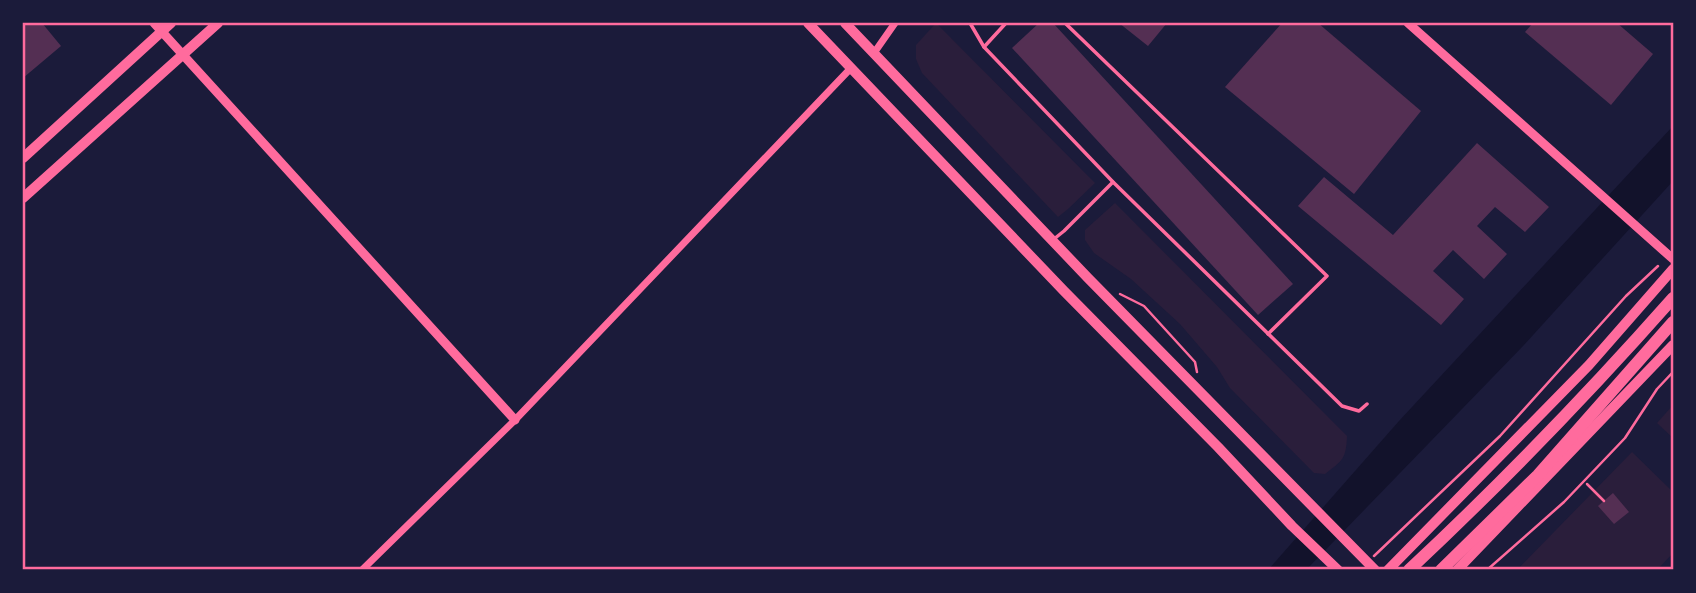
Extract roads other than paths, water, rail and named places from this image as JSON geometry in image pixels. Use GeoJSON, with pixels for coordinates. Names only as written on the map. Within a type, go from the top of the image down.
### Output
{"type":"FeatureCollection","features":[{"type":"Feature","properties":{"kind":"highway"},"geometry":{"type":"LineString","coordinates":[[1409,570],[1608,372],[1673,298]]}},
{"type":"Feature","properties":{"kind":"highway"},"geometry":{"type":"LineString","coordinates":[[1441,570],[1538,475],[1673,323]]}},
{"type":"Feature","properties":{"kind":"main road"},"geometry":{"type":"LineString","coordinates":[[23,158],[171,23]]}},
{"type":"Feature","properties":{"kind":"main road"},"geometry":{"type":"LineString","coordinates":[[23,198],[218,23]]}},
{"type":"Feature","properties":{"kind":"main road"},"geometry":{"type":"LineString","coordinates":[[808,23],[1063,291],[1338,570]]}},
{"type":"Feature","properties":{"kind":"main road"},"geometry":{"type":"LineString","coordinates":[[845,23],[1202,396],[1372,566]]}},
{"type":"Feature","properties":{"kind":"main road"},"geometry":{"type":"LineString","coordinates":[[1388,570],[1589,365],[1673,269]]}},
{"type":"Feature","properties":{"kind":"main road"},"geometry":{"type":"LineString","coordinates":[[1457,570],[1673,345]]}},
{"type":"Feature","properties":{"kind":"street"},"geometry":{"type":"LineString","coordinates":[[154,23],[515,420]]}},
{"type":"Feature","properties":{"kind":"street"},"geometry":{"type":"LineString","coordinates":[[874,52],[895,23]]}},
{"type":"Feature","properties":{"kind":"street"},"geometry":{"type":"LineString","coordinates":[[1408,23],[1671,258]]}},
{"type":"Feature","properties":{"kind":"street"},"geometry":{"type":"LineString","coordinates":[[362,570],[515,420],[851,68]]}},
{"type":"Feature","properties":{"kind":"lane"},"geometry":{"type":"LineString","coordinates":[[970,23],[984,47],[1113,182],[1342,406],[1359,411],[1367,404]]}},
{"type":"Feature","properties":{"kind":"lane"},"geometry":{"type":"LineString","coordinates":[[984,47],[1006,23]]}},
{"type":"Feature","properties":{"kind":"lane"},"geometry":{"type":"LineString","coordinates":[[1065,23],[1327,276],[1268,334]]}},
{"type":"Feature","properties":{"kind":"lane"},"geometry":{"type":"LineString","coordinates":[[1052,240],[1113,182]]}}]}
